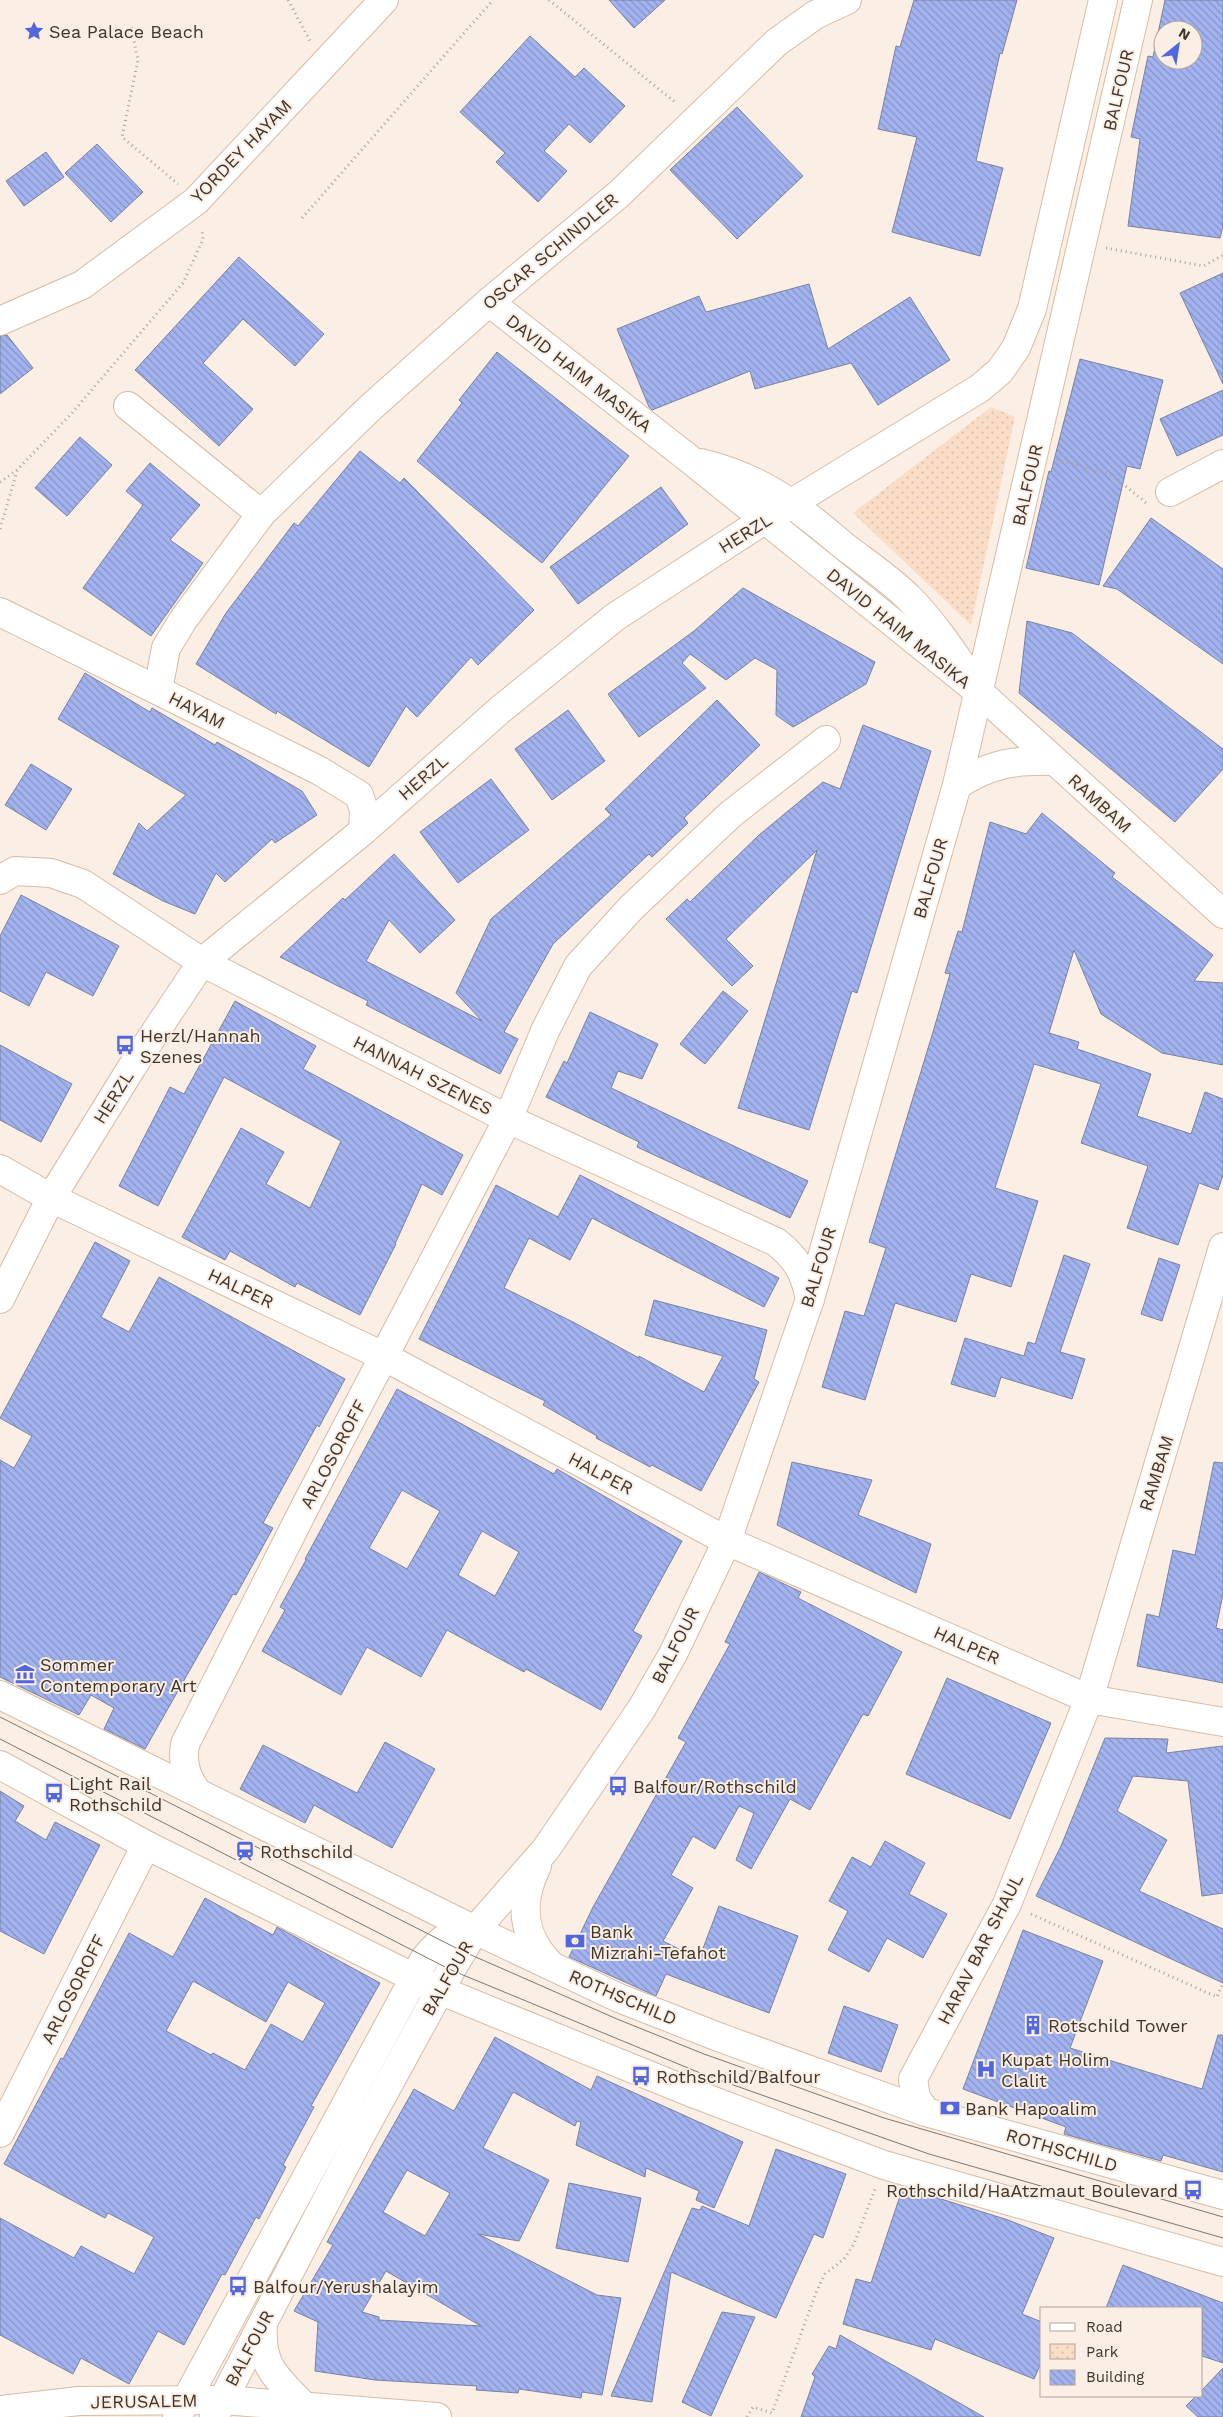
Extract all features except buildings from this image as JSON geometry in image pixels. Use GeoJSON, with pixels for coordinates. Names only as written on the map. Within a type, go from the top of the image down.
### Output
{"type":"FeatureCollection","features":[{"type":"Feature","properties":{"kind":"street","name":"YORDEY HAYAM"},"geometry":{"type":"LineString","coordinates":[[0,321],[82,285],[196,201],[384,0]]}},
{"type":"Feature","properties":{"kind":"street","name":"OSCAR SCHINDLER"},"geometry":{"type":"LineString","coordinates":[[158,690],[166,648],[183,620],[261,514],[370,408],[489,302],[619,194],[777,42],[815,14],[847,0]]}},
{"type":"Feature","properties":{"kind":"street","name":"BALFOUR"},"geometry":{"type":"LineString","coordinates":[[980,388],[1000,371],[1016,348],[1032,309],[1103,0]]}},
{"type":"Feature","properties":{"kind":"street","name":"BALFOUR"},"geometry":{"type":"LineString","coordinates":[[218,2408],[439,1990],[475,1930],[546,1849],[585,1795],[642,1708],[673,1654],[727,1541],[810,1299],[957,785],[1035,454],[1138,0]]}},
{"type":"Feature","properties":{"kind":"street","name":"DAVID HAIM MASIKA"},"geometry":{"type":"LineString","coordinates":[[489,302],[692,461],[978,691]]}},
{"type":"Feature","properties":{"kind":"street","name":"HERZL"},"geometry":{"type":"LineString","coordinates":[[0,1299],[51,1198],[132,1067],[202,962],[363,831],[501,709],[615,617],[764,520],[980,388]]}},
{"type":"Feature","properties":{"kind":"street"},"geometry":{"type":"LineString","coordinates":[[128,406],[261,514]]}},
{"type":"Feature","properties":{"kind":"street","name":"DAVID HAIM MASIKA"},"geometry":{"type":"LineString","coordinates":[[692,461],[731,470],[759,483],[792,504],[908,597],[942,635],[978,691]]}},
{"type":"Feature","properties":{"kind":"street"},"geometry":{"type":"LineString","coordinates":[[1170,492],[1223,464]]}},
{"type":"Feature","properties":{"kind":"street","name":"HAYAM"},"geometry":{"type":"LineString","coordinates":[[0,612],[320,771],[359,795],[364,810],[363,831]]}},
{"type":"Feature","properties":{"kind":"street","name":"RAMBAM"},"geometry":{"type":"LineString","coordinates":[[978,691],[1223,914]]}},
{"type":"Feature","properties":{"kind":"street","name":"ARLOSOROFF"},"geometry":{"type":"LineString","coordinates":[[197,1792],[185,1772],[183,1758],[185,1744],[308,1501],[508,1119],[545,1031],[578,966],[632,907],[731,814],[826,740]]}},
{"type":"Feature","properties":{"kind":"street"},"geometry":{"type":"LineString","coordinates":[[957,785],[978,772],[997,765],[1020,760],[1054,761]]}},
{"type":"Feature","properties":{"kind":"street","name":"HANNAH SZENES"},"geometry":{"type":"LineString","coordinates":[[8,875],[51,873],[83,884],[202,962],[508,1119],[776,1242],[789,1252],[799,1266],[806,1279],[810,1299]]}},
{"type":"Feature","properties":{"kind":"street","name":"HALPER"},"geometry":{"type":"LineString","coordinates":[[0,1169],[51,1198],[385,1357],[727,1541],[1089,1699],[1223,1722]]}},
{"type":"Feature","properties":{"kind":"street","name":"RAMBAM"},"geometry":{"type":"LineString","coordinates":[[1089,1699],[1223,1248]]}},
{"type":"Feature","properties":{"kind":"street","name":"ROTHSCHILD"},"geometry":{"type":"LineString","coordinates":[[0,1695],[475,1930],[619,1998],[712,2035],[926,2112],[1223,2195]]}},
{"type":"Feature","properties":{"kind":"street","name":"HARAV BAR SHAUL"},"geometry":{"type":"LineString","coordinates":[[926,2112],[916,2098],[913,2079],[1007,1904],[1089,1699]]}},
{"type":"Feature","properties":{"kind":"street"},"geometry":{"type":"LineString","coordinates":[[0,1765],[146,1845],[439,1990],[695,2094],[884,2165],[1223,2262]]}},
{"type":"Feature","properties":{"kind":"street","name":"ARLOSOROFF"},"geometry":{"type":"LineString","coordinates":[[0,2133],[146,1845]]}},
{"type":"Feature","properties":{"kind":"street"},"geometry":{"type":"LineString","coordinates":[[546,1849],[530,1880],[525,1902],[525,1920],[538,1952],[553,1967]]}},
{"type":"Feature","properties":{"kind":"street","name":"BALFOUR"},"geometry":{"type":"LineString","coordinates":[[181,2408],[413,1977],[425,1958],[441,1939],[453,1933],[475,1930]]}},
{"type":"Feature","properties":{"kind":"street"},"geometry":{"type":"LineString","coordinates":[[263,2322],[262,2340],[265,2359],[277,2379],[304,2406]]}},
{"type":"Feature","properties":{"kind":"street"},"geometry":{"type":"LineString","coordinates":[[79,2401],[109,2417]]}},
{"type":"Feature","properties":{"kind":"street","name":"JERUSALEM"},"geometry":{"type":"LineString","coordinates":[[0,2410],[79,2401],[181,2408],[304,2406],[437,2417]]}},
{"type":"Feature","properties":{"kind":"path"},"geometry":{"type":"LineString","coordinates":[[288,0],[324,62]]}},
{"type":"Feature","properties":{"kind":"path"},"geometry":{"type":"LineString","coordinates":[[302,218],[493,0]]}},
{"type":"Feature","properties":{"kind":"path"},"geometry":{"type":"LineString","coordinates":[[549,0],[696,120]]}},
{"type":"Feature","properties":{"kind":"path"},"geometry":{"type":"LineString","coordinates":[[0,482],[17,470],[72,413],[183,283],[203,239],[196,201],[122,137],[138,60],[131,27]]}},
{"type":"Feature","properties":{"kind":"path"},"geometry":{"type":"LineString","coordinates":[[1082,243],[1204,266],[1223,255]]}},
{"type":"Feature","properties":{"kind":"path"},"geometry":{"type":"LineString","coordinates":[[1035,454],[1111,474],[1146,504],[1170,492]]}},
{"type":"Feature","properties":{"kind":"path"},"geometry":{"type":"LineString","coordinates":[[0,529],[17,470]]}},
{"type":"Feature","properties":{"kind":"path"},"geometry":{"type":"LineString","coordinates":[[1007,1904],[1217,1997],[1223,1983]]}},
{"type":"Feature","properties":{"kind":"path"},"geometry":{"type":"LineString","coordinates":[[747,2417],[753,2407],[772,2413],[817,2290],[825,2274],[844,2259],[854,2244],[884,2165]]}},
{"type":"Feature","properties":{"kind":"green space"},"geometry":{"type":"Polygon","coordinates":[[[991,407],[1015,417],[971,625],[853,513],[991,407]]]}},
{"type":"Feature","properties":{"kind":"tram line"},"geometry":{"type":"LineString","coordinates":[[0,1717],[462,1951],[617,2019],[704,2054],[884,2118],[1223,2217]]}},
{"type":"Feature","properties":{"kind":"tram line"},"geometry":{"type":"LineString","coordinates":[[0,1739],[451,1970],[705,2075],[929,2154],[1223,2238]]}},
{"type":"Feature","properties":{"kind":"place","name":"Sea Palace Beach"},"geometry":{"type":"Point","coordinates":[34,31]}},
{"type":"Feature","properties":{"kind":"place","name":"Herzl/Hannah Szenes"},"geometry":{"type":"Point","coordinates":[125,1045]}},
{"type":"Feature","properties":{"kind":"place","name":"Sommer Contemporary Art"},"geometry":{"type":"Point","coordinates":[25,1674]}},
{"type":"Feature","properties":{"kind":"place","name":"Balfour/Rothschild"},"geometry":{"type":"Point","coordinates":[618,1786]}},
{"type":"Feature","properties":{"kind":"place","name":"Light Rail Rothschild"},"geometry":{"type":"Point","coordinates":[54,1793]}},
{"type":"Feature","properties":{"kind":"place","name":"Rothschild"},"geometry":{"type":"Point","coordinates":[245,1851]}},
{"type":"Feature","properties":{"kind":"place","name":"Bank Mizrahi-Tefahot"},"geometry":{"type":"Point","coordinates":[575,1941]}},
{"type":"Feature","properties":{"kind":"place","name":"Rotschild Tower"},"geometry":{"type":"Point","coordinates":[1033,2025]}},
{"type":"Feature","properties":{"kind":"place","name":"Kupat Holim Clalit"},"geometry":{"type":"Point","coordinates":[986,2069]}},
{"type":"Feature","properties":{"kind":"place","name":"Rothschild/Balfour"},"geometry":{"type":"Point","coordinates":[641,2076]}},
{"type":"Feature","properties":{"kind":"place","name":"Bank Hapoalim"},"geometry":{"type":"Point","coordinates":[950,2108]}},
{"type":"Feature","properties":{"kind":"place","name":"Rothschild/HaAtzmaut Boulevard"},"geometry":{"type":"Point","coordinates":[1193,2190]}},
{"type":"Feature","properties":{"kind":"place","name":"Balfour/Yerushalayim"},"geometry":{"type":"Point","coordinates":[238,2286]}}]}
